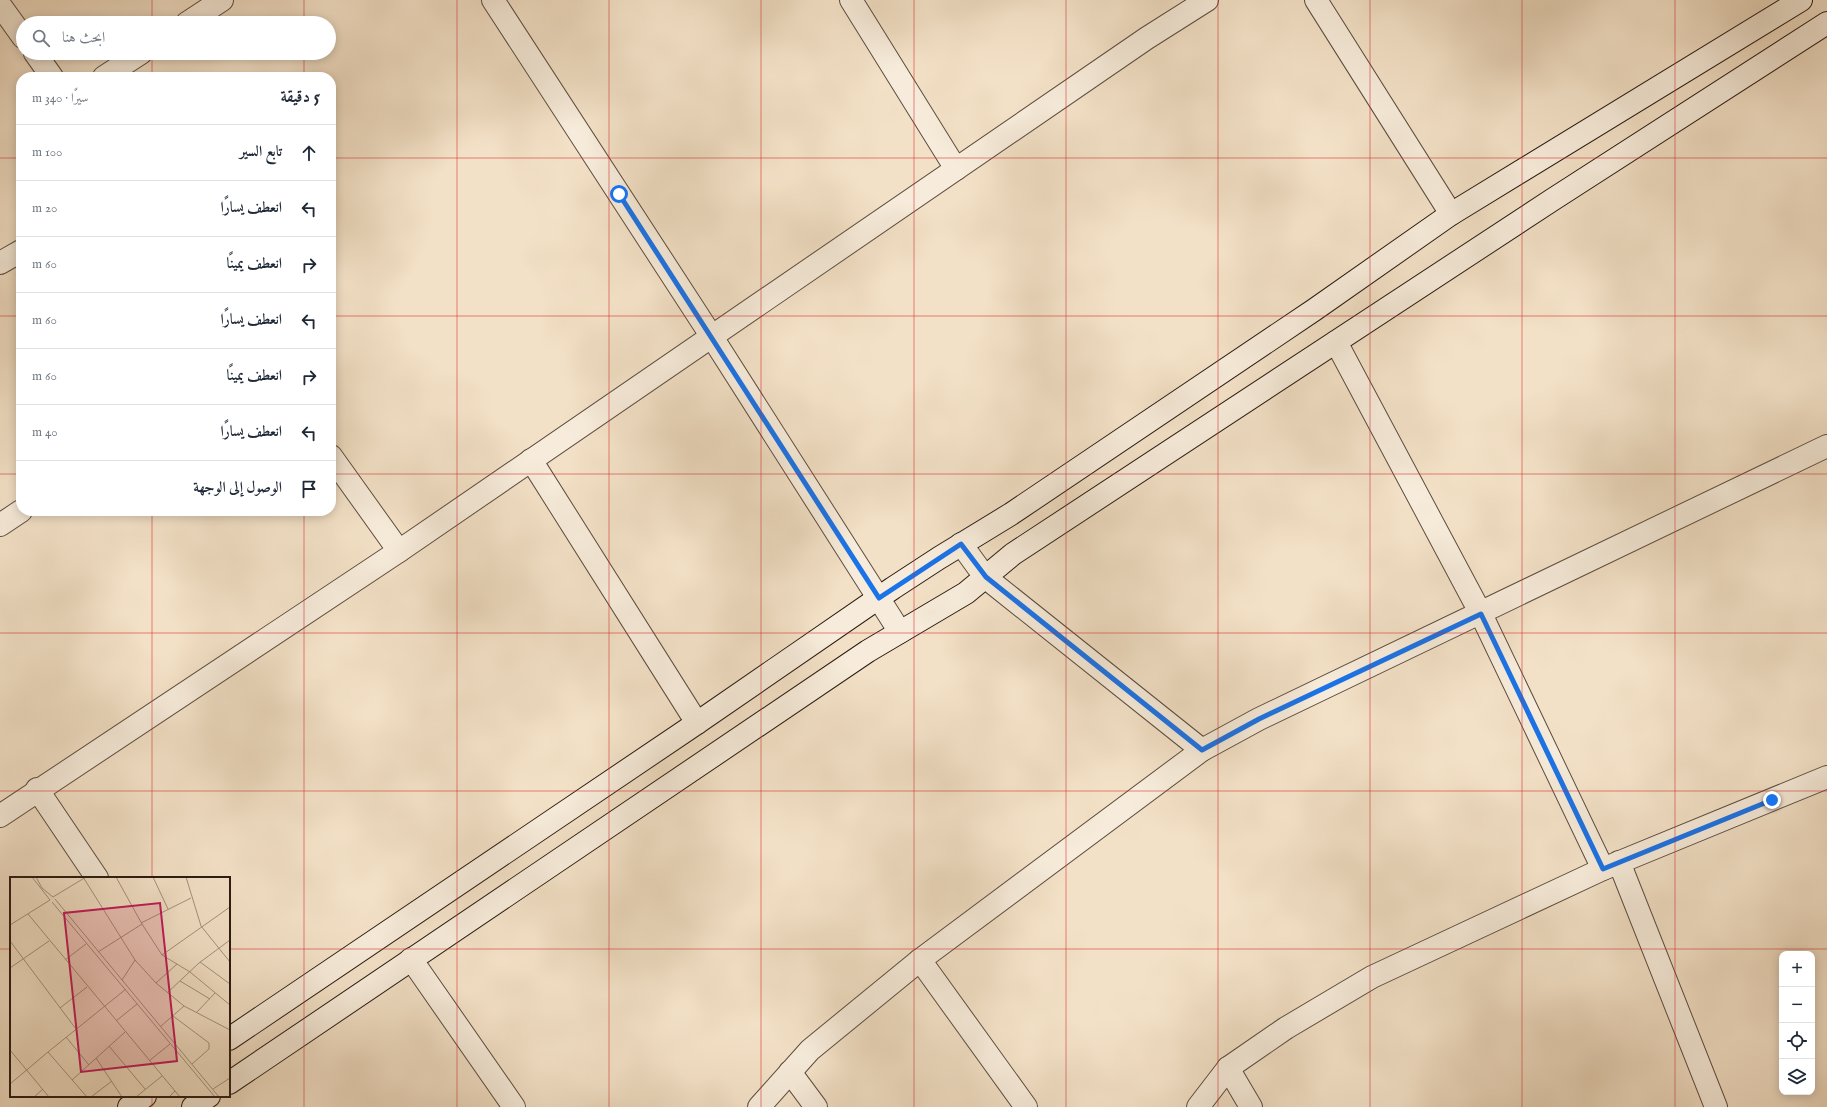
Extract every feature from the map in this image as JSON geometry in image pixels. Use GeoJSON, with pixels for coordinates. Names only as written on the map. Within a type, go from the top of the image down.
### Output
{"type":"FeatureCollection","features":[{"type":"Feature","properties":{"kind":"street"},"geometry":{"type":"LineString","coordinates":[[198,16],[222,0]]}},
{"type":"Feature","properties":{"kind":"street"},"geometry":{"type":"LineString","coordinates":[[493,0],[712,337],[900,632]]}},
{"type":"Feature","properties":{"kind":"street"},"geometry":{"type":"LineString","coordinates":[[851,0],[956,169]]}},
{"type":"Feature","properties":{"kind":"street"},"geometry":{"type":"LineString","coordinates":[[0,816],[38,789],[399,551],[1147,38],[1207,0]]}},
{"type":"Feature","properties":{"kind":"street"},"geometry":{"type":"LineString","coordinates":[[1316,0],[1451,214]]}},
{"type":"Feature","properties":{"kind":"street"},"geometry":{"type":"LineString","coordinates":[[230,1038],[697,723],[879,598],[961,544],[1011,514],[1307,314],[1451,214],[1801,0]]}},
{"type":"Feature","properties":{"kind":"street"},"geometry":{"type":"LineString","coordinates":[[0,5],[16,27]]}},
{"type":"Feature","properties":{"kind":"street"},"geometry":{"type":"LineString","coordinates":[[230,1082],[868,651],[966,592],[1013,554],[1552,200],[1827,23]]}},
{"type":"Feature","properties":{"kind":"street"},"geometry":{"type":"LineString","coordinates":[[40,60],[48,72]]}},
{"type":"Feature","properties":{"kind":"street"},"geometry":{"type":"LineString","coordinates":[[112,72],[130,60]]}},
{"type":"Feature","properties":{"kind":"street"},"geometry":{"type":"LineString","coordinates":[[0,263],[16,255]]}},
{"type":"Feature","properties":{"kind":"street"},"geometry":{"type":"LineString","coordinates":[[1336,342],[1481,614],[1611,865],[1716,1107]]}},
{"type":"Feature","properties":{"kind":"street"},"geometry":{"type":"LineString","coordinates":[[759,1107],[810,1050],[920,960],[1202,750],[1259,719],[1481,614],[1827,446]]}},
{"type":"Feature","properties":{"kind":"street"},"geometry":{"type":"LineString","coordinates":[[531,460],[697,723]]}},
{"type":"Feature","properties":{"kind":"street"},"geometry":{"type":"LineString","coordinates":[[336,463],[399,551]]}},
{"type":"Feature","properties":{"kind":"street"},"geometry":{"type":"LineString","coordinates":[[0,525],[16,514]]}},
{"type":"Feature","properties":{"kind":"street"},"geometry":{"type":"LineString","coordinates":[[961,544],[986,577],[1202,750]]}},
{"type":"Feature","properties":{"kind":"street"},"geometry":{"type":"LineString","coordinates":[[1198,1107],[1228,1068],[1286,1028],[1372,977],[1611,865],[1827,777]]}},
{"type":"Feature","properties":{"kind":"street"},"geometry":{"type":"LineString","coordinates":[[38,789],[96,877]]}},
{"type":"Feature","properties":{"kind":"street"},"geometry":{"type":"LineString","coordinates":[[411,960],[514,1107]]}},
{"type":"Feature","properties":{"kind":"street"},"geometry":{"type":"LineString","coordinates":[[920,960],[1026,1107]]}},
{"type":"Feature","properties":{"kind":"street"},"geometry":{"type":"LineString","coordinates":[[1228,1068],[1251,1107]]}},
{"type":"Feature","properties":{"kind":"street"},"geometry":{"type":"LineString","coordinates":[[790,1072],[816,1107]]}},
{"type":"Feature","properties":{"kind":"street"},"geometry":{"type":"LineString","coordinates":[[128,1107],[143,1097]]}},
{"type":"Feature","properties":{"kind":"street"},"geometry":{"type":"LineString","coordinates":[[193,1107],[208,1097]]}},
{"type":"Feature","properties":{"kind":"route"},"geometry":{"type":"LineString","coordinates":[[619,194],[879,598],[961,544],[986,577],[1202,750],[1259,719],[1481,614],[1603,869],[1772,800]]}}]}
